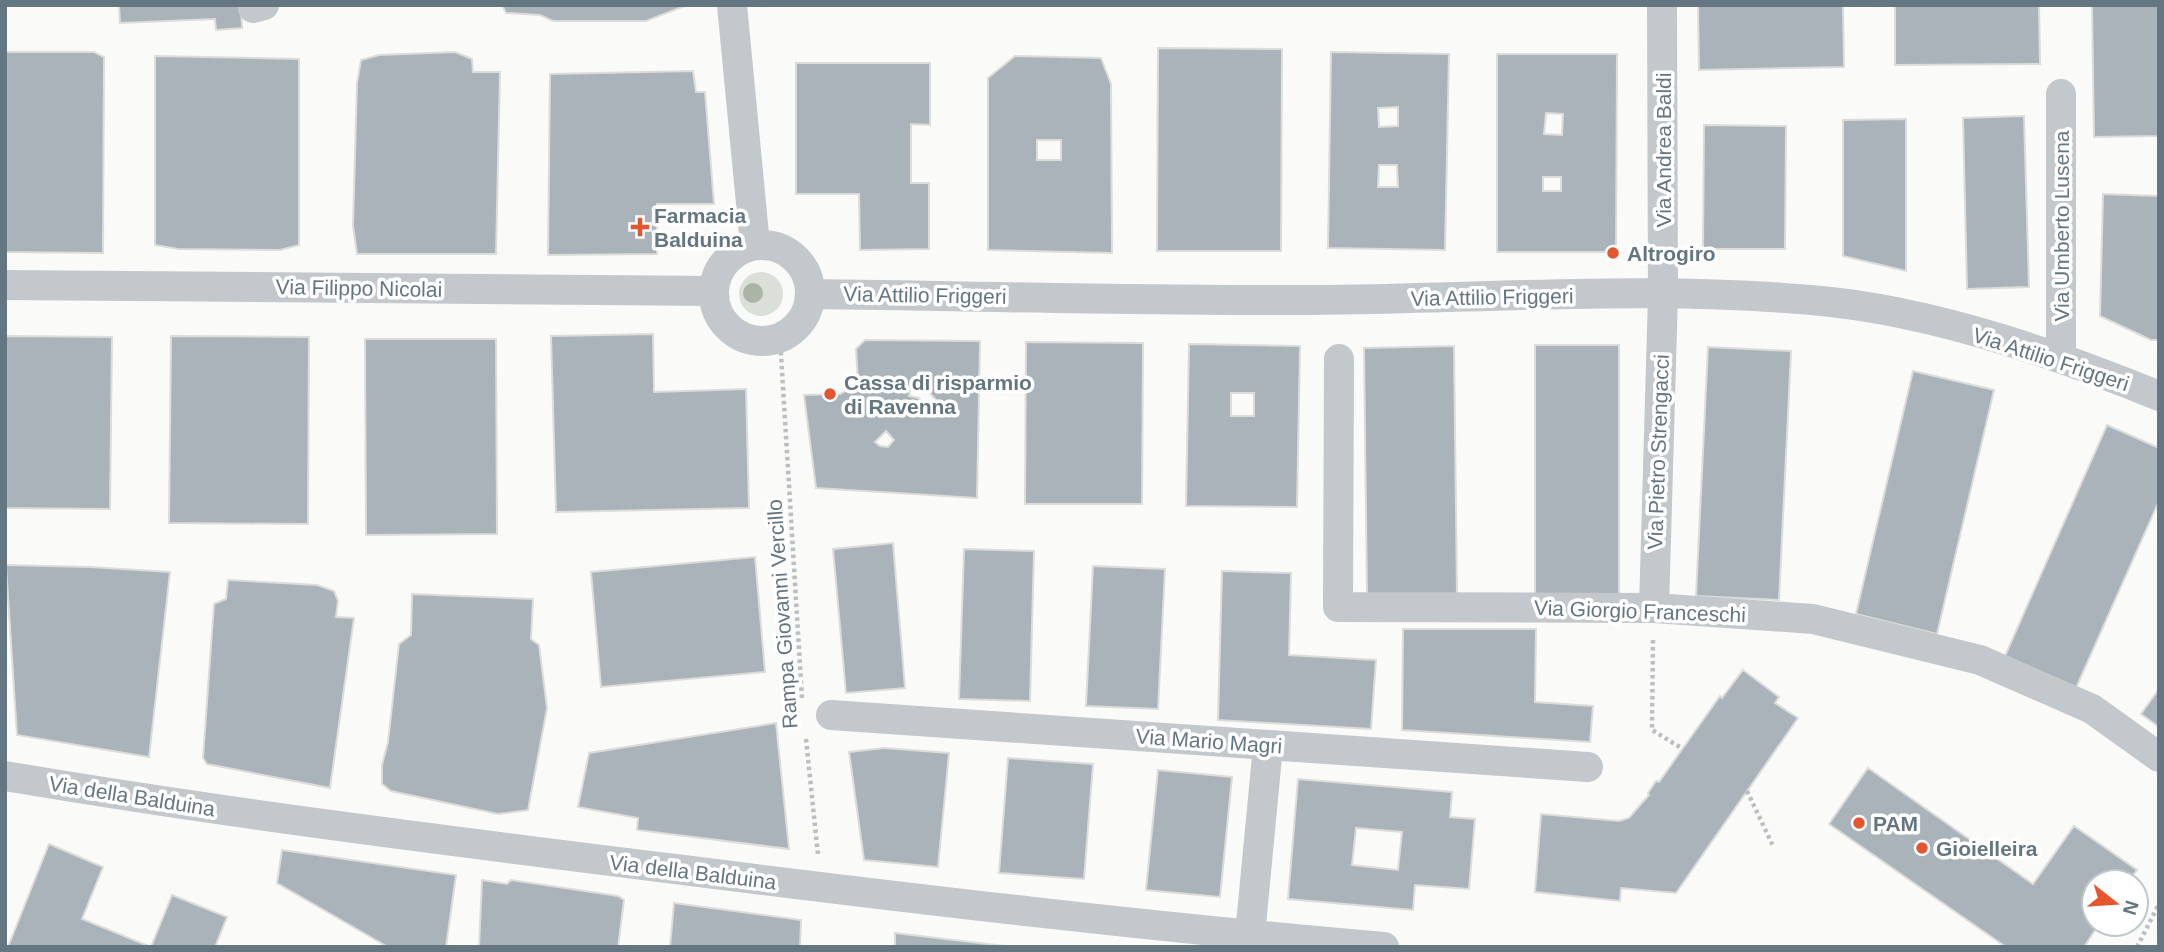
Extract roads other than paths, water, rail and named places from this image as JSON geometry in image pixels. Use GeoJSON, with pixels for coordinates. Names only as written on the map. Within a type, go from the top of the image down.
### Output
{"type":"FeatureCollection","features":[{"type":"Feature","properties":{"kind":"street"},"geometry":{"type":"LineString","coordinates":[[732,5],[755,245]]}},
{"type":"Feature","properties":{"kind":"street","name":"Via Andrea Baldi"},"geometry":{"type":"LineString","coordinates":[[1662,5],[1663,295]]}},
{"type":"Feature","properties":{"kind":"street","name":"Via Umberto Lusena"},"geometry":{"type":"LineString","coordinates":[[2061,94],[2061,358]]}},
{"type":"Feature","properties":{"kind":"street"},"geometry":{"type":"LineString","coordinates":[[755,245],[771,245],[787,251],[799,262],[807,277],[810,293],[808,308],[801,321],[780,338],[762,341],[746,339],[732,331],[715,306],[717,274],[726,260],[739,250],[755,245]]}},
{"type":"Feature","properties":{"kind":"street","name":"Via Filippo Nicolai"},"geometry":{"type":"LineString","coordinates":[[5,285],[714,290]]}},
{"type":"Feature","properties":{"kind":"street","name":"Via Attilio Friggeri"},"geometry":{"type":"LineString","coordinates":[[810,293],[1308,300],[1663,295],[1760,297],[1888,311],[1951,326],[2094,369],[2159,396]]}},
{"type":"Feature","properties":{"kind":"street","name":"Via Pietro Strengacci"},"geometry":{"type":"LineString","coordinates":[[1654,608],[1663,295]]}},
{"type":"Feature","properties":{"kind":"street","name":"Via Giorgio Franceschi"},"geometry":{"type":"LineString","coordinates":[[1339,359],[1338,607],[1654,608],[1813,619],[1980,660],[2092,709],[2159,757]]}},
{"type":"Feature","properties":{"kind":"street","name":"Via Mario Magri"},"geometry":{"type":"LineString","coordinates":[[817,711],[1268,746],[1588,767]]}},
{"type":"Feature","properties":{"kind":"street"},"geometry":{"type":"LineString","coordinates":[[1250,936],[1268,746]]}},
{"type":"Feature","properties":{"kind":"street","name":"Via della Balduina"},"geometry":{"type":"LineString","coordinates":[[5,776],[383,833],[1250,936],[1384,947]]}},
{"type":"Feature","properties":{"kind":"place","name":"Farmacia Balduina"},"geometry":{"type":"Point","coordinates":[640,227]}},
{"type":"Feature","properties":{"kind":"place","name":"Altrogiro"},"geometry":{"type":"Point","coordinates":[1613,253]}},
{"type":"Feature","properties":{"kind":"place","name":"Cassa di risparmio di Ravenna"},"geometry":{"type":"Point","coordinates":[830,394]}},
{"type":"Feature","properties":{"kind":"place","name":"PAM"},"geometry":{"type":"Point","coordinates":[1859,823]}},
{"type":"Feature","properties":{"kind":"place","name":"Gioielleira"},"geometry":{"type":"Point","coordinates":[1922,848]}}]}
